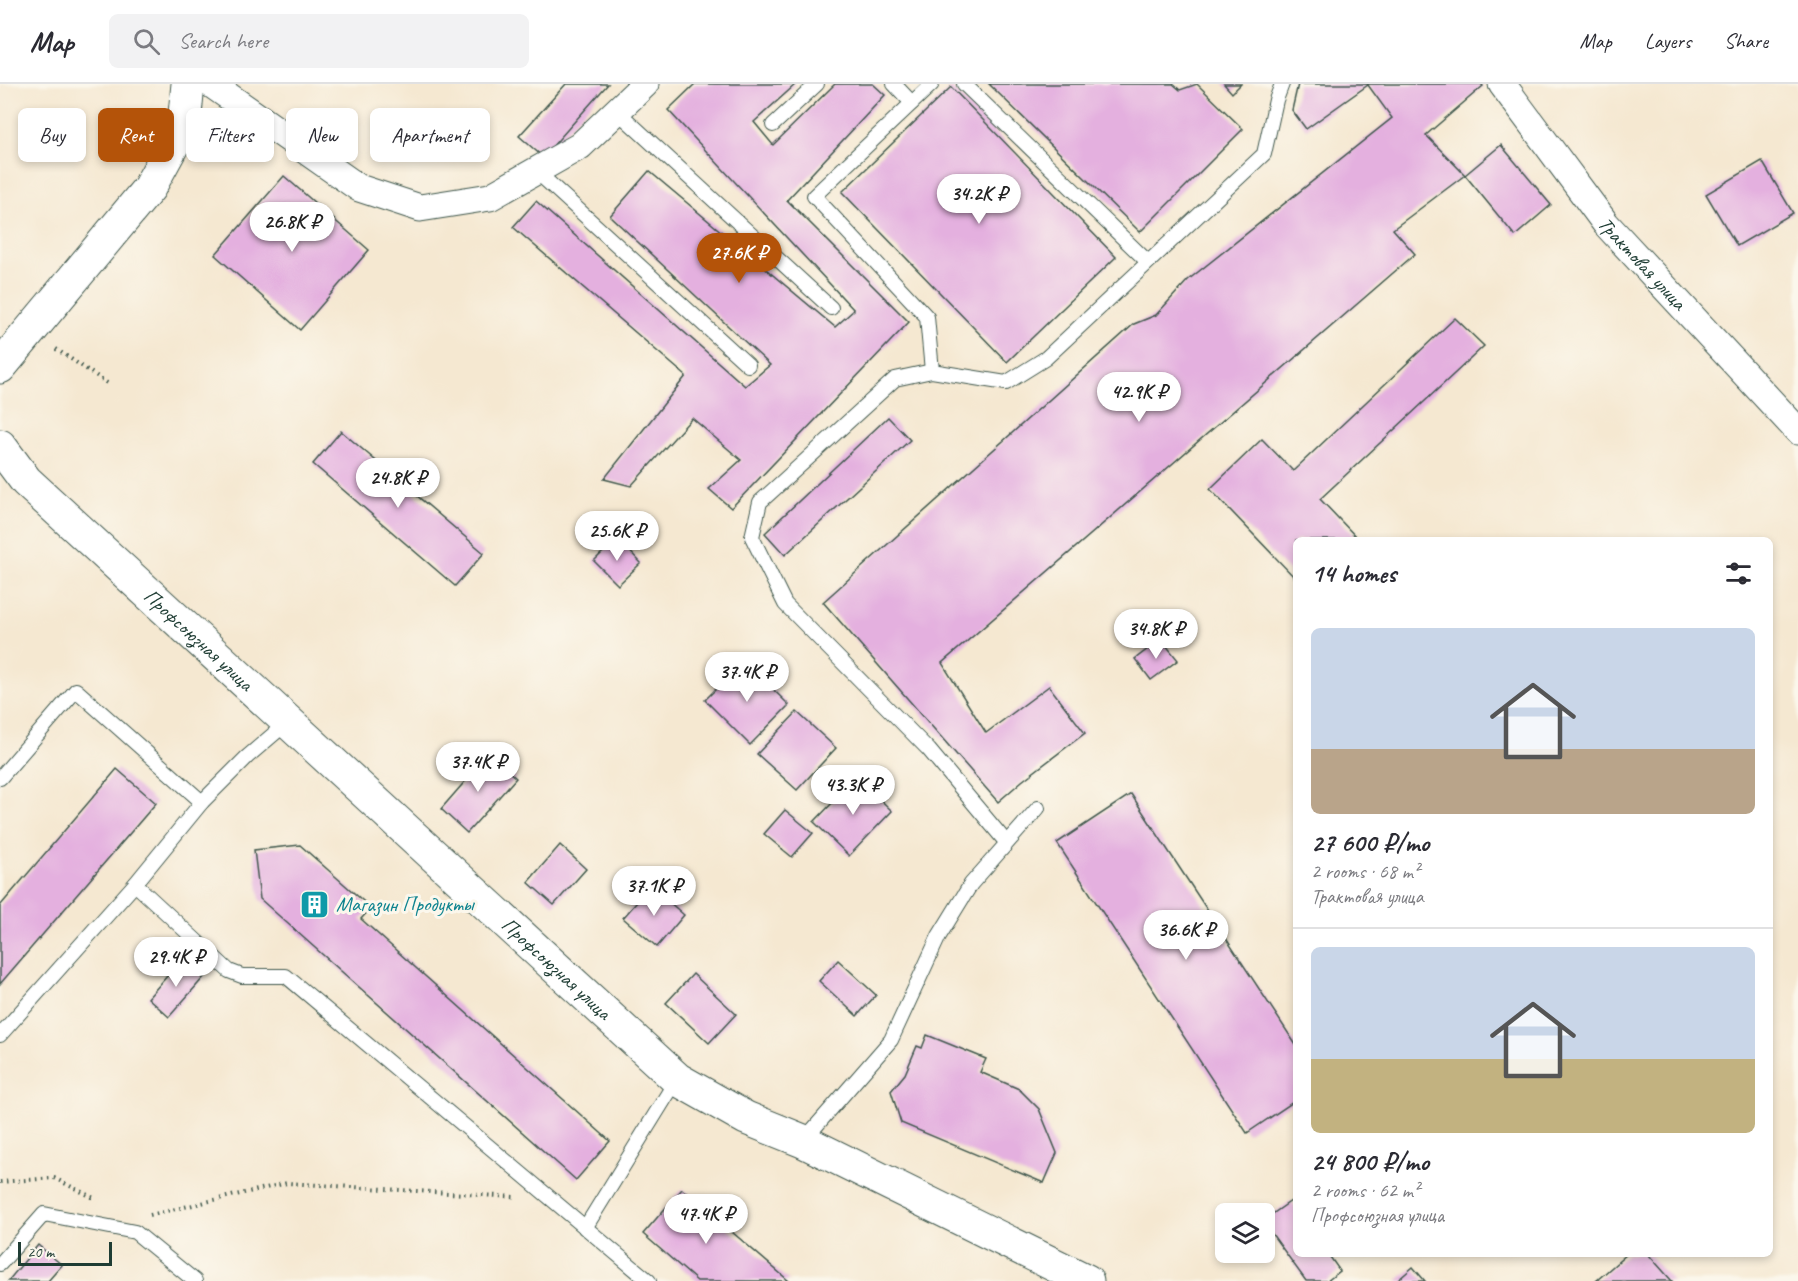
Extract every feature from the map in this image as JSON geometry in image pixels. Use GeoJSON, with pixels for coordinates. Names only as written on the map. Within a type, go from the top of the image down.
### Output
{"type":"FeatureCollection","features":[{"type":"Feature","properties":{"kind":"main road"},"geometry":{"type":"LineString","coordinates":[[0,367],[149,188],[184,124],[188,84]]}},
{"type":"Feature","properties":{"kind":"main road","name":"Профсоюзная улица"},"geometry":{"type":"LineString","coordinates":[[0,446],[26,481],[677,1079],[746,1118],[802,1141],[1087,1281]]}},
{"type":"Feature","properties":{"kind":"street"},"geometry":{"type":"LineString","coordinates":[[224,87],[359,188],[420,208],[489,197],[580,146],[645,84]]}},
{"type":"Feature","properties":{"kind":"street","name":"Трактовая улица"},"geometry":{"type":"LineString","coordinates":[[1502,84],[1606,224],[1798,431]]}},
{"type":"Feature","properties":{"kind":"lane"},"geometry":{"type":"LineString","coordinates":[[773,125],[817,84]]}},
{"type":"Feature","properties":{"kind":"lane"},"geometry":{"type":"LineString","coordinates":[[894,84],[912,103]]}},
{"type":"Feature","properties":{"kind":"lane"},"geometry":{"type":"LineString","coordinates":[[932,84],[814,196],[927,317],[932,371]]}},
{"type":"Feature","properties":{"kind":"lane"},"geometry":{"type":"LineString","coordinates":[[964,84],[1148,262]]}},
{"type":"Feature","properties":{"kind":"lane"},"geometry":{"type":"LineString","coordinates":[[1006,842],[929,750],[785,604],[752,537],[760,502],[896,379],[932,371],[1006,382],[1046,358],[1264,154],[1276,100],[1282,84]]}},
{"type":"Feature","properties":{"kind":"lane"},"geometry":{"type":"LineString","coordinates":[[617,111],[831,308]]}},
{"type":"Feature","properties":{"kind":"lane"},"geometry":{"type":"LineString","coordinates":[[536,171],[748,365]]}},
{"type":"Feature","properties":{"kind":"lane"},"geometry":{"type":"LineString","coordinates":[[0,778],[76,690],[202,802]]}},
{"type":"Feature","properties":{"kind":"lane"},"geometry":{"type":"LineString","coordinates":[[0,1035],[135,884],[202,802],[247,757],[289,721]]}},
{"type":"Feature","properties":{"kind":"lane"},"geometry":{"type":"LineString","coordinates":[[802,1141],[891,1040],[939,936],[971,884],[1038,808]]}},
{"type":"Feature","properties":{"kind":"lane"},"geometry":{"type":"LineString","coordinates":[[135,884],[229,971],[242,976],[286,976],[649,1281]]}},
{"type":"Feature","properties":{"kind":"lane"},"geometry":{"type":"LineString","coordinates":[[585,1228],[677,1079]]}},
{"type":"Feature","properties":{"kind":"lane"},"geometry":{"type":"LineString","coordinates":[[0,1264],[44,1214],[135,1232],[195,1281]]}},
{"type":"Feature","properties":{"kind":"path"},"geometry":{"type":"LineString","coordinates":[[0,1182],[54,1178],[105,1203]]}},
{"type":"Feature","properties":{"kind":"path"},"geometry":{"type":"LineString","coordinates":[[147,1215],[287,1183],[550,1199]]}},
{"type":"Feature","properties":{"kind":"building"},"geometry":{"type":"Polygon","coordinates":[[[566,84],[608,84],[543,157],[519,136],[566,84]]]}},
{"type":"Feature","properties":{"kind":"building"},"geometry":{"type":"Polygon","coordinates":[[[695,84],[796,84],[754,122],[773,145],[835,84],[873,84],[885,95],[787,200],[909,322],[731,508],[709,489],[741,460],[692,418],[631,486],[604,479],[686,376],[513,227],[536,201],[745,386],[770,365],[610,216],[649,171],[835,327],[854,310],[668,110],[695,84]]]}},
{"type":"Feature","properties":{"kind":"building"},"geometry":{"type":"Polygon","coordinates":[[[989,84],[1173,84],[1180,90],[1197,84],[1243,129],[1140,232],[989,84]]]}},
{"type":"Feature","properties":{"kind":"building"},"geometry":{"type":"Polygon","coordinates":[[[1224,84],[1241,84],[1232,93],[1224,84]]]}},
{"type":"Feature","properties":{"kind":"building"},"geometry":{"type":"Polygon","coordinates":[[[1298,84],[1481,84],[1483,86],[1426,135],[1465,175],[1393,229],[1415,254],[942,663],[986,733],[1049,686],[1085,733],[998,802],[823,602],[1134,324],[1156,315],[1188,280],[1392,118],[1368,85],[1306,129],[1292,110],[1298,84]]]}},
{"type":"Feature","properties":{"kind":"building"},"geometry":{"type":"Polygon","coordinates":[[[951,87],[1116,257],[1007,362],[842,192],[951,87]]]}},
{"type":"Feature","properties":{"kind":"building"},"geometry":{"type":"Polygon","coordinates":[[[1501,145],[1551,205],[1515,236],[1465,175],[1501,145]]]}},
{"type":"Feature","properties":{"kind":"building"},"geometry":{"type":"Polygon","coordinates":[[[1762,161],[1793,213],[1737,246],[1706,194],[1762,161]]]}},
{"type":"Feature","properties":{"kind":"building"},"geometry":{"type":"Polygon","coordinates":[[[284,176],[369,250],[300,330],[215,255],[284,176]]]}},
{"type":"Feature","properties":{"kind":"building"},"geometry":{"type":"Polygon","coordinates":[[[1455,318],[1484,346],[1320,499],[1356,537],[1293,537],[1293,576],[1210,489],[1262,439],[1293,471],[1455,318]]]}},
{"type":"Feature","properties":{"kind":"building"},"geometry":{"type":"Polygon","coordinates":[[[888,417],[910,440],[785,555],[765,533],[888,417]]]}},
{"type":"Feature","properties":{"kind":"building"},"geometry":{"type":"Polygon","coordinates":[[[341,431],[484,553],[455,586],[313,464],[341,431]]]}},
{"type":"Feature","properties":{"kind":"building"},"geometry":{"type":"Polygon","coordinates":[[[617,538],[641,563],[618,585],[594,561],[617,538]]]}},
{"type":"Feature","properties":{"kind":"building"},"geometry":{"type":"Polygon","coordinates":[[[1161,639],[1178,660],[1151,680],[1135,659],[1161,639]]]}},
{"type":"Feature","properties":{"kind":"building"},"geometry":{"type":"Polygon","coordinates":[[[744,661],[789,705],[750,745],[705,700],[744,661]]]}},
{"type":"Feature","properties":{"kind":"building"},"geometry":{"type":"Polygon","coordinates":[[[797,712],[836,748],[797,790],[757,754],[797,712]]]}},
{"type":"Feature","properties":{"kind":"building"},"geometry":{"type":"Polygon","coordinates":[[[489,754],[516,778],[467,833],[441,809],[489,754]]]}},
{"type":"Feature","properties":{"kind":"building"},"geometry":{"type":"Polygon","coordinates":[[[117,769],[156,803],[0,984],[0,906],[117,769]]]}},
{"type":"Feature","properties":{"kind":"building"},"geometry":{"type":"Polygon","coordinates":[[[857,777],[892,811],[849,856],[814,822],[857,777]]]}},
{"type":"Feature","properties":{"kind":"building"},"geometry":{"type":"Polygon","coordinates":[[[1131,794],[1293,1040],[1293,1102],[1247,1133],[1057,843],[1131,794]]]}},
{"type":"Feature","properties":{"kind":"building"},"geometry":{"type":"Polygon","coordinates":[[[785,810],[813,833],[792,857],[764,834],[785,810]]]}},
{"type":"Feature","properties":{"kind":"building"},"geometry":{"type":"Polygon","coordinates":[[[300,845],[371,908],[361,919],[610,1141],[576,1180],[260,899],[254,850],[300,845]]]}},
{"type":"Feature","properties":{"kind":"building"},"geometry":{"type":"Polygon","coordinates":[[[560,845],[586,869],[554,905],[528,882],[560,845]]]}},
{"type":"Feature","properties":{"kind":"building"},"geometry":{"type":"Polygon","coordinates":[[[651,886],[684,915],[657,947],[623,918],[651,886]]]}},
{"type":"Feature","properties":{"kind":"building"},"geometry":{"type":"Polygon","coordinates":[[[182,959],[204,977],[169,1017],[148,998],[182,959]]]}},
{"type":"Feature","properties":{"kind":"building"},"geometry":{"type":"Polygon","coordinates":[[[838,960],[876,995],[857,1016],[819,981],[838,960]]]}},
{"type":"Feature","properties":{"kind":"building"},"geometry":{"type":"Polygon","coordinates":[[[693,974],[736,1014],[709,1043],[666,1003],[693,974]]]}},
{"type":"Feature","properties":{"kind":"building"},"geometry":{"type":"Polygon","coordinates":[[[927,1035],[986,1059],[980,1072],[1019,1089],[1039,1109],[1057,1153],[1044,1183],[901,1123],[891,1091],[905,1074],[917,1046],[922,1048],[927,1035]]]}},
{"type":"Feature","properties":{"kind":"building"},"geometry":{"type":"Polygon","coordinates":[[[682,1189],[789,1281],[697,1281],[643,1234],[682,1189]]]}},
{"type":"Feature","properties":{"kind":"building"},"geometry":{"type":"Polygon","coordinates":[[[1291,1201],[1293,1204],[1293,1257],[1330,1257],[1340,1271],[1327,1281],[1306,1281],[1275,1238],[1275,1212],[1291,1201]]]}},
{"type":"Feature","properties":{"kind":"building"},"geometry":{"type":"Polygon","coordinates":[[[38,1245],[62,1265],[48,1281],[8,1281],[38,1245]]]}},
{"type":"Feature","properties":{"kind":"building"},"geometry":{"type":"Polygon","coordinates":[[[1624,1257],[1651,1257],[1672,1281],[1596,1281],[1624,1257]]]}},
{"type":"Feature","properties":{"kind":"building"},"geometry":{"type":"Polygon","coordinates":[[[1413,1267],[1425,1281],[1397,1281],[1413,1267]]]}},
{"type":"Feature","properties":{"kind":"place","name":"Магазин Продукты"},"geometry":{"type":"Point","coordinates":[315,904]}}]}
